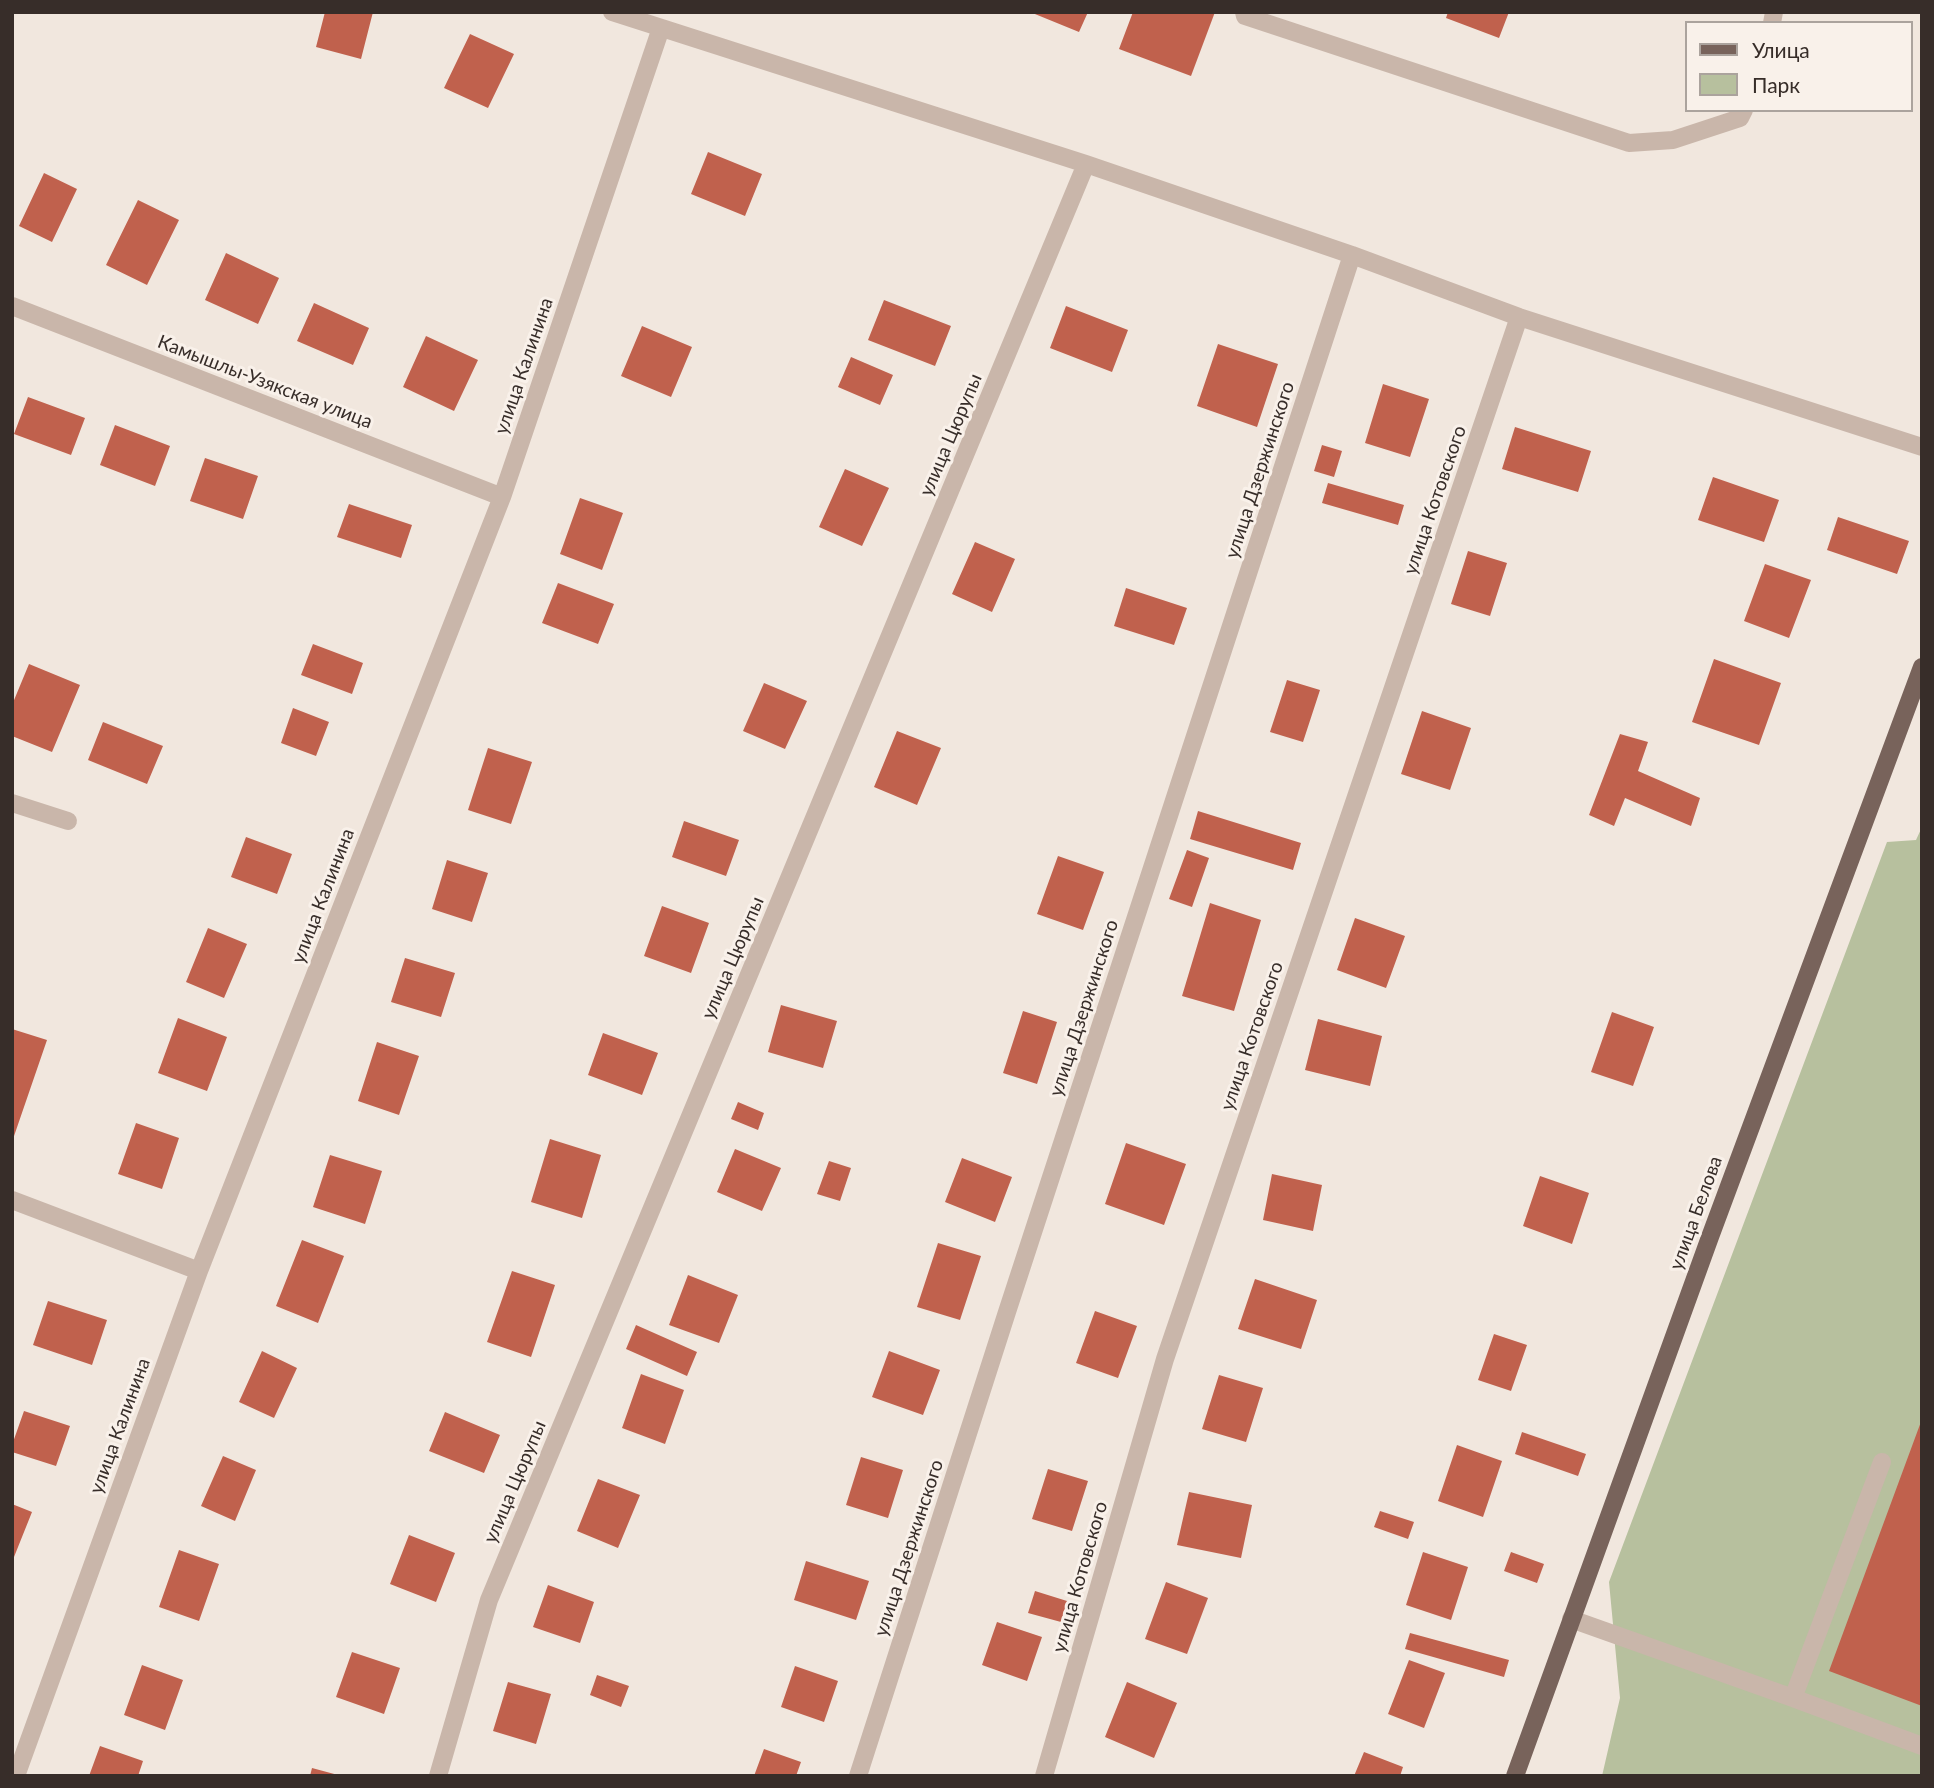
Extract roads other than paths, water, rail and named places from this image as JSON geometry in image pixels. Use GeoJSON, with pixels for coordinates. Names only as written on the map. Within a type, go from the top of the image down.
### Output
{"type":"FeatureCollection","features":[{"type":"Feature","properties":{"kind":"main road","name":"улица Белова"},"geometry":{"type":"LineString","coordinates":[[1515,1776],[1714,1224],[1922,667]]}},
{"type":"Feature","properties":{"kind":"street"},"geometry":{"type":"LineString","coordinates":[[612,12],[1086,164],[1352,255],[1519,317],[1922,447]]}},
{"type":"Feature","properties":{"kind":"street"},"geometry":{"type":"LineString","coordinates":[[1244,12],[1245,16],[1629,143],[1672,140],[1740,118],[1743,112]]}},
{"type":"Feature","properties":{"kind":"street","name":"улица Калинина"},"geometry":{"type":"LineString","coordinates":[[16,1776],[199,1271],[502,497],[661,28]]}},
{"type":"Feature","properties":{"kind":"street","name":"улица Цюрупы"},"geometry":{"type":"LineString","coordinates":[[438,1776],[489,1600],[1086,164]]}},
{"type":"Feature","properties":{"kind":"street","name":"улица Дзержинского"},"geometry":{"type":"LineString","coordinates":[[858,1776],[1352,255]]}},
{"type":"Feature","properties":{"kind":"street","name":"Камышлы-Узякская улица"},"geometry":{"type":"LineString","coordinates":[[12,306],[502,497]]}},
{"type":"Feature","properties":{"kind":"street","name":"улица Котовского"},"geometry":{"type":"LineString","coordinates":[[1044,1776],[1165,1359],[1519,317]]}},
{"type":"Feature","properties":{"kind":"street"},"geometry":{"type":"LineString","coordinates":[[12,803],[68,821]]}},
{"type":"Feature","properties":{"kind":"street"},"geometry":{"type":"LineString","coordinates":[[12,1200],[199,1271]]}},
{"type":"Feature","properties":{"kind":"street"},"geometry":{"type":"LineString","coordinates":[[1793,1698],[1882,1462]]}},
{"type":"Feature","properties":{"kind":"street"},"geometry":{"type":"LineString","coordinates":[[1571,1619],[1922,1746]]}}]}
